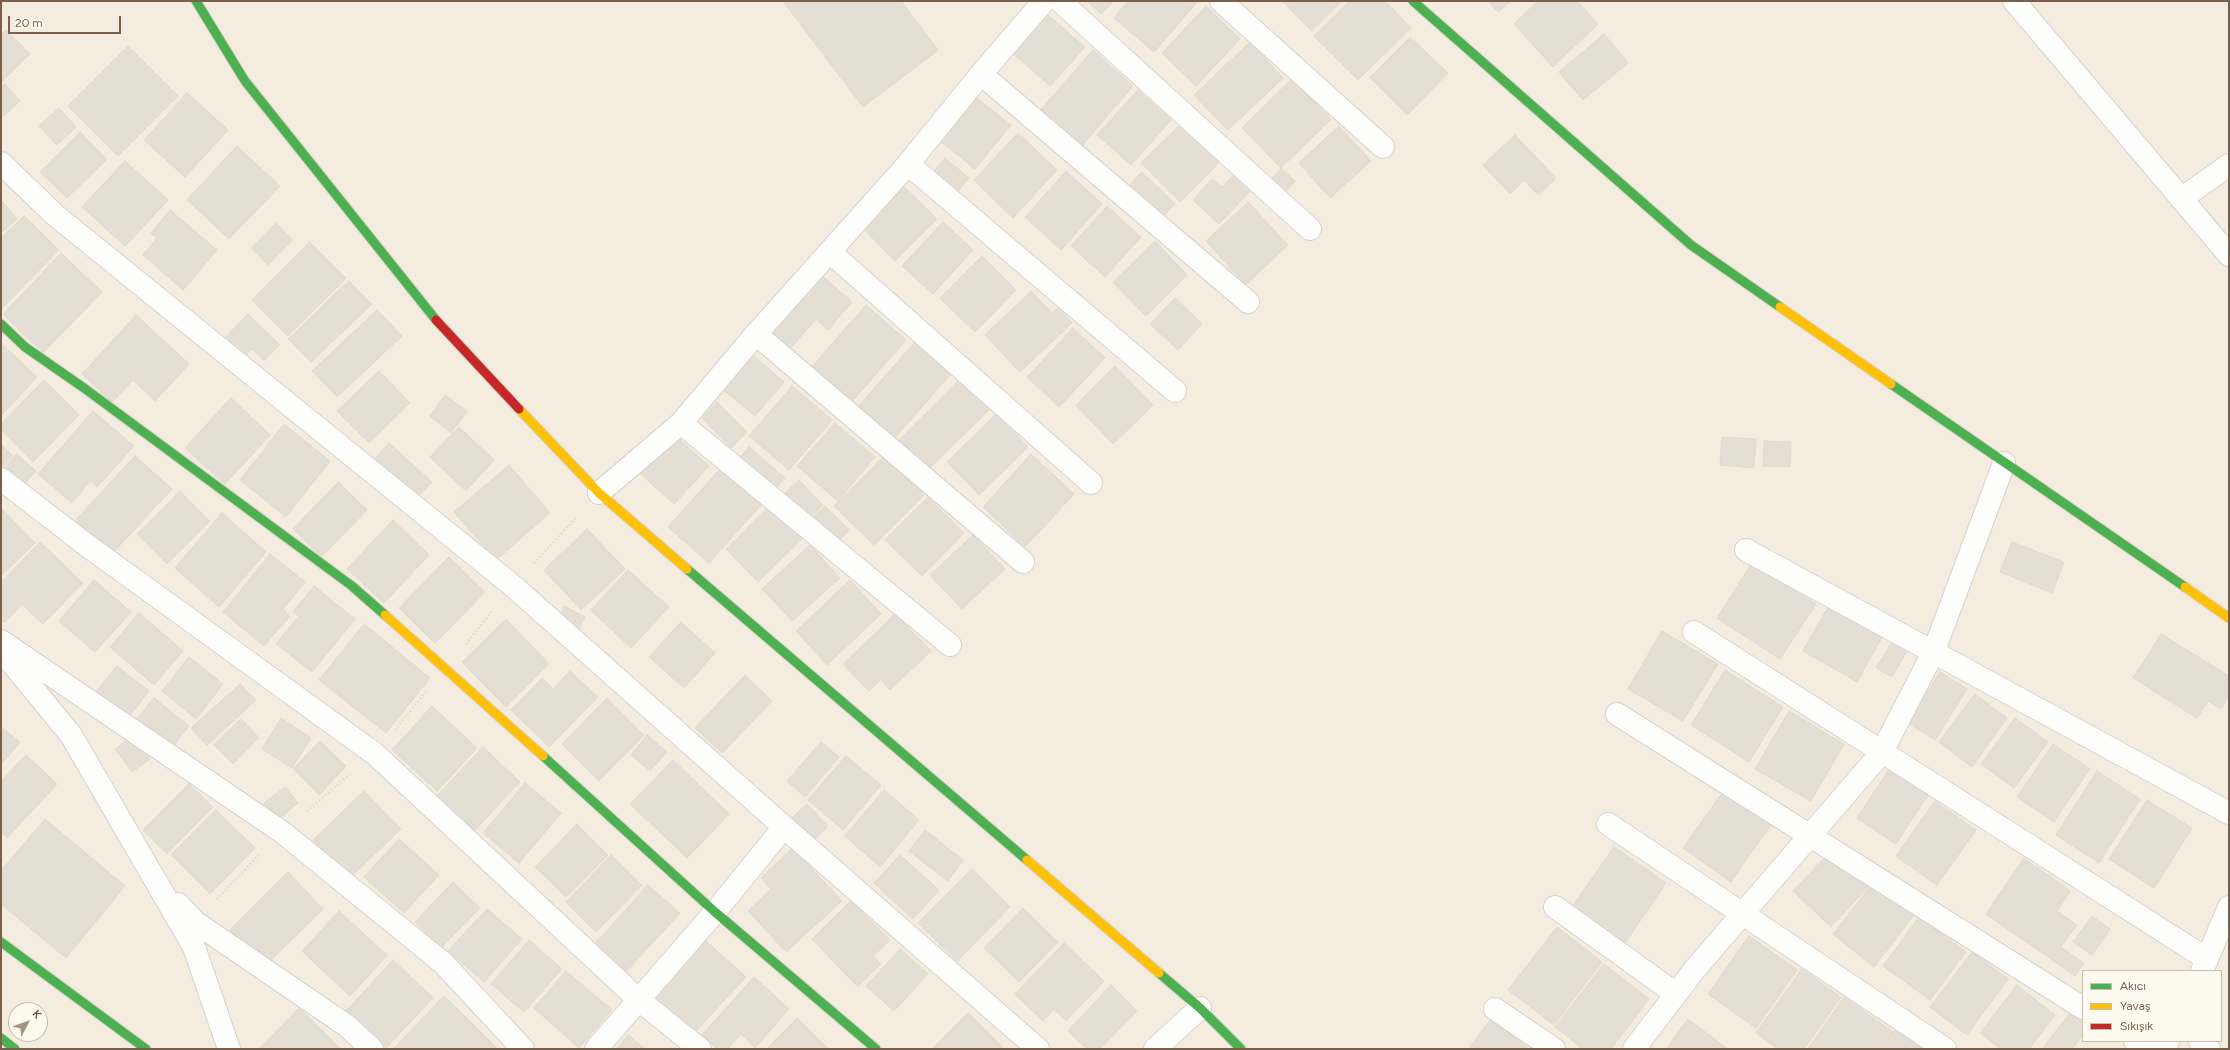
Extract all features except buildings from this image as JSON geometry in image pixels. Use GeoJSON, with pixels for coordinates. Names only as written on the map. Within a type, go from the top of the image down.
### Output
{"type":"FeatureCollection","features":[{"type":"Feature","properties":{"kind":"street"},"geometry":{"type":"LineString","coordinates":[[196,1],[245,81],[446,332],[599,493],[1200,1008],[1241,1049]]}},
{"type":"Feature","properties":{"kind":"street"},"geometry":{"type":"LineString","coordinates":[[599,493],[681,423],[756,334],[908,164],[981,74],[1044,1]]}},
{"type":"Feature","properties":{"kind":"street"},"geometry":{"type":"LineString","coordinates":[[1060,1],[1310,229]]}},
{"type":"Feature","properties":{"kind":"street"},"geometry":{"type":"LineString","coordinates":[[1221,1],[1383,147]]}},
{"type":"Feature","properties":{"kind":"street"},"geometry":{"type":"LineString","coordinates":[[1413,1],[1691,245],[2229,618]]}},
{"type":"Feature","properties":{"kind":"street"},"geometry":{"type":"LineString","coordinates":[[2014,1],[2229,255]]}},
{"type":"Feature","properties":{"kind":"street"},"geometry":{"type":"LineString","coordinates":[[981,74],[1248,302]]}},
{"type":"Feature","properties":{"kind":"street"},"geometry":{"type":"LineString","coordinates":[[1,163],[55,215],[513,586],[784,827],[1038,1049]]}},
{"type":"Feature","properties":{"kind":"street"},"geometry":{"type":"LineString","coordinates":[[908,164],[1175,391]]}},
{"type":"Feature","properties":{"kind":"street"},"geometry":{"type":"LineString","coordinates":[[2181,199],[2229,164]]}},
{"type":"Feature","properties":{"kind":"street"},"geometry":{"type":"LineString","coordinates":[[830,252],[1091,484]]}},
{"type":"Feature","properties":{"kind":"street"},"geometry":{"type":"LineString","coordinates":[[1,324],[25,347],[84,388],[352,586],[452,673],[715,912],[876,1049]]}},
{"type":"Feature","properties":{"kind":"street"},"geometry":{"type":"LineString","coordinates":[[756,334],[1023,562]]}},
{"type":"Feature","properties":{"kind":"street"},"geometry":{"type":"LineString","coordinates":[[681,423],[950,645]]}},
{"type":"Feature","properties":{"kind":"street"},"geometry":{"type":"LineString","coordinates":[[1634,1049],[1676,994],[1741,914],[1882,752],[1934,651],[2004,463]]}},
{"type":"Feature","properties":{"kind":"street"},"geometry":{"type":"LineString","coordinates":[[1,479],[85,544],[375,754],[639,1000],[700,1049]]}},
{"type":"Feature","properties":{"kind":"street"},"geometry":{"type":"LineString","coordinates":[[1746,550],[1934,651],[2229,813]]}},
{"type":"Feature","properties":{"kind":"street"},"geometry":{"type":"LineString","coordinates":[[1694,632],[1882,752],[2204,965],[2229,907]]}},
{"type":"Feature","properties":{"kind":"street"},"geometry":{"type":"LineString","coordinates":[[1,641],[282,832],[443,963],[523,1049]]}},
{"type":"Feature","properties":{"kind":"street"},"geometry":{"type":"LineString","coordinates":[[1,650],[71,735],[194,947],[229,1049]]}},
{"type":"Feature","properties":{"kind":"street"},"geometry":{"type":"LineString","coordinates":[[1617,714],[2082,1007]]}},
{"type":"Feature","properties":{"kind":"street"},"geometry":{"type":"LineString","coordinates":[[1608,824],[1945,1049]]}},
{"type":"Feature","properties":{"kind":"street"},"geometry":{"type":"LineString","coordinates":[[596,1049],[715,912],[784,827]]}},
{"type":"Feature","properties":{"kind":"street"},"geometry":{"type":"LineString","coordinates":[[156,882],[195,922],[347,1026],[372,1049]]}},
{"type":"Feature","properties":{"kind":"street"},"geometry":{"type":"LineString","coordinates":[[1555,907],[1676,994]]}},
{"type":"Feature","properties":{"kind":"street"},"geometry":{"type":"LineString","coordinates":[[1,942],[146,1049]]}},
{"type":"Feature","properties":{"kind":"street"},"geometry":{"type":"LineString","coordinates":[[1155,1049],[1200,1008]]}},
{"type":"Feature","properties":{"kind":"street"},"geometry":{"type":"LineString","coordinates":[[1495,1009],[1554,1049]]}},
{"type":"Feature","properties":{"kind":"street"},"geometry":{"type":"LineString","coordinates":[[1,1038],[15,1049]]}},
{"type":"Feature","properties":{"kind":"street"},"geometry":{"type":"LineString","coordinates":[[2137,1042],[2148,1049]]}},
{"type":"Feature","properties":{"kind":"street"},"geometry":{"type":"LineString","coordinates":[[2201,1042],[2209,1049]]}},
{"type":"Feature","properties":{"kind":"path"},"geometry":{"type":"LineString","coordinates":[[195,922],[282,832]]}},
{"type":"Feature","properties":{"kind":"shaded area"},"geometry":{"type":"Polygon","coordinates":[[[1,1],[2229,1],[2229,1049],[1,1049],[1,1]]]}},
{"type":"Feature","properties":{"kind":"traffic: fast"},"geometry":{"type":"LineString","coordinates":[[196,1],[245,81],[436,320]]}},
{"type":"Feature","properties":{"kind":"traffic: fast"},"geometry":{"type":"LineString","coordinates":[[1413,1],[1691,245],[1780,307]]}},
{"type":"Feature","properties":{"kind":"traffic: fast"},"geometry":{"type":"LineString","coordinates":[[1,324],[25,347],[84,388],[352,586],[385,615]]}},
{"type":"Feature","properties":{"kind":"traffic: fast"},"geometry":{"type":"LineString","coordinates":[[1891,384],[2185,587]]}},
{"type":"Feature","properties":{"kind":"traffic: fast"},"geometry":{"type":"LineString","coordinates":[[687,569],[1027,860]]}},
{"type":"Feature","properties":{"kind":"traffic: fast"},"geometry":{"type":"LineString","coordinates":[[543,756],[715,912],[876,1049]]}},
{"type":"Feature","properties":{"kind":"traffic: fast"},"geometry":{"type":"LineString","coordinates":[[1,942],[146,1049]]}},
{"type":"Feature","properties":{"kind":"traffic: fast"},"geometry":{"type":"LineString","coordinates":[[1159,973],[1200,1008],[1241,1049]]}},
{"type":"Feature","properties":{"kind":"traffic: fast"},"geometry":{"type":"LineString","coordinates":[[1,1038],[15,1049]]}},
{"type":"Feature","properties":{"kind":"traffic: slow"},"geometry":{"type":"LineString","coordinates":[[1780,307],[1891,384]]}},
{"type":"Feature","properties":{"kind":"traffic: slow"},"geometry":{"type":"LineString","coordinates":[[519,409],[599,493],[687,569]]}},
{"type":"Feature","properties":{"kind":"traffic: slow"},"geometry":{"type":"LineString","coordinates":[[2185,587],[2229,618]]}},
{"type":"Feature","properties":{"kind":"traffic: slow"},"geometry":{"type":"LineString","coordinates":[[385,615],[543,756]]}},
{"type":"Feature","properties":{"kind":"traffic: slow"},"geometry":{"type":"LineString","coordinates":[[1027,860],[1159,973]]}},
{"type":"Feature","properties":{"kind":"traffic: jam"},"geometry":{"type":"LineString","coordinates":[[436,320],[519,409]]}}]}
